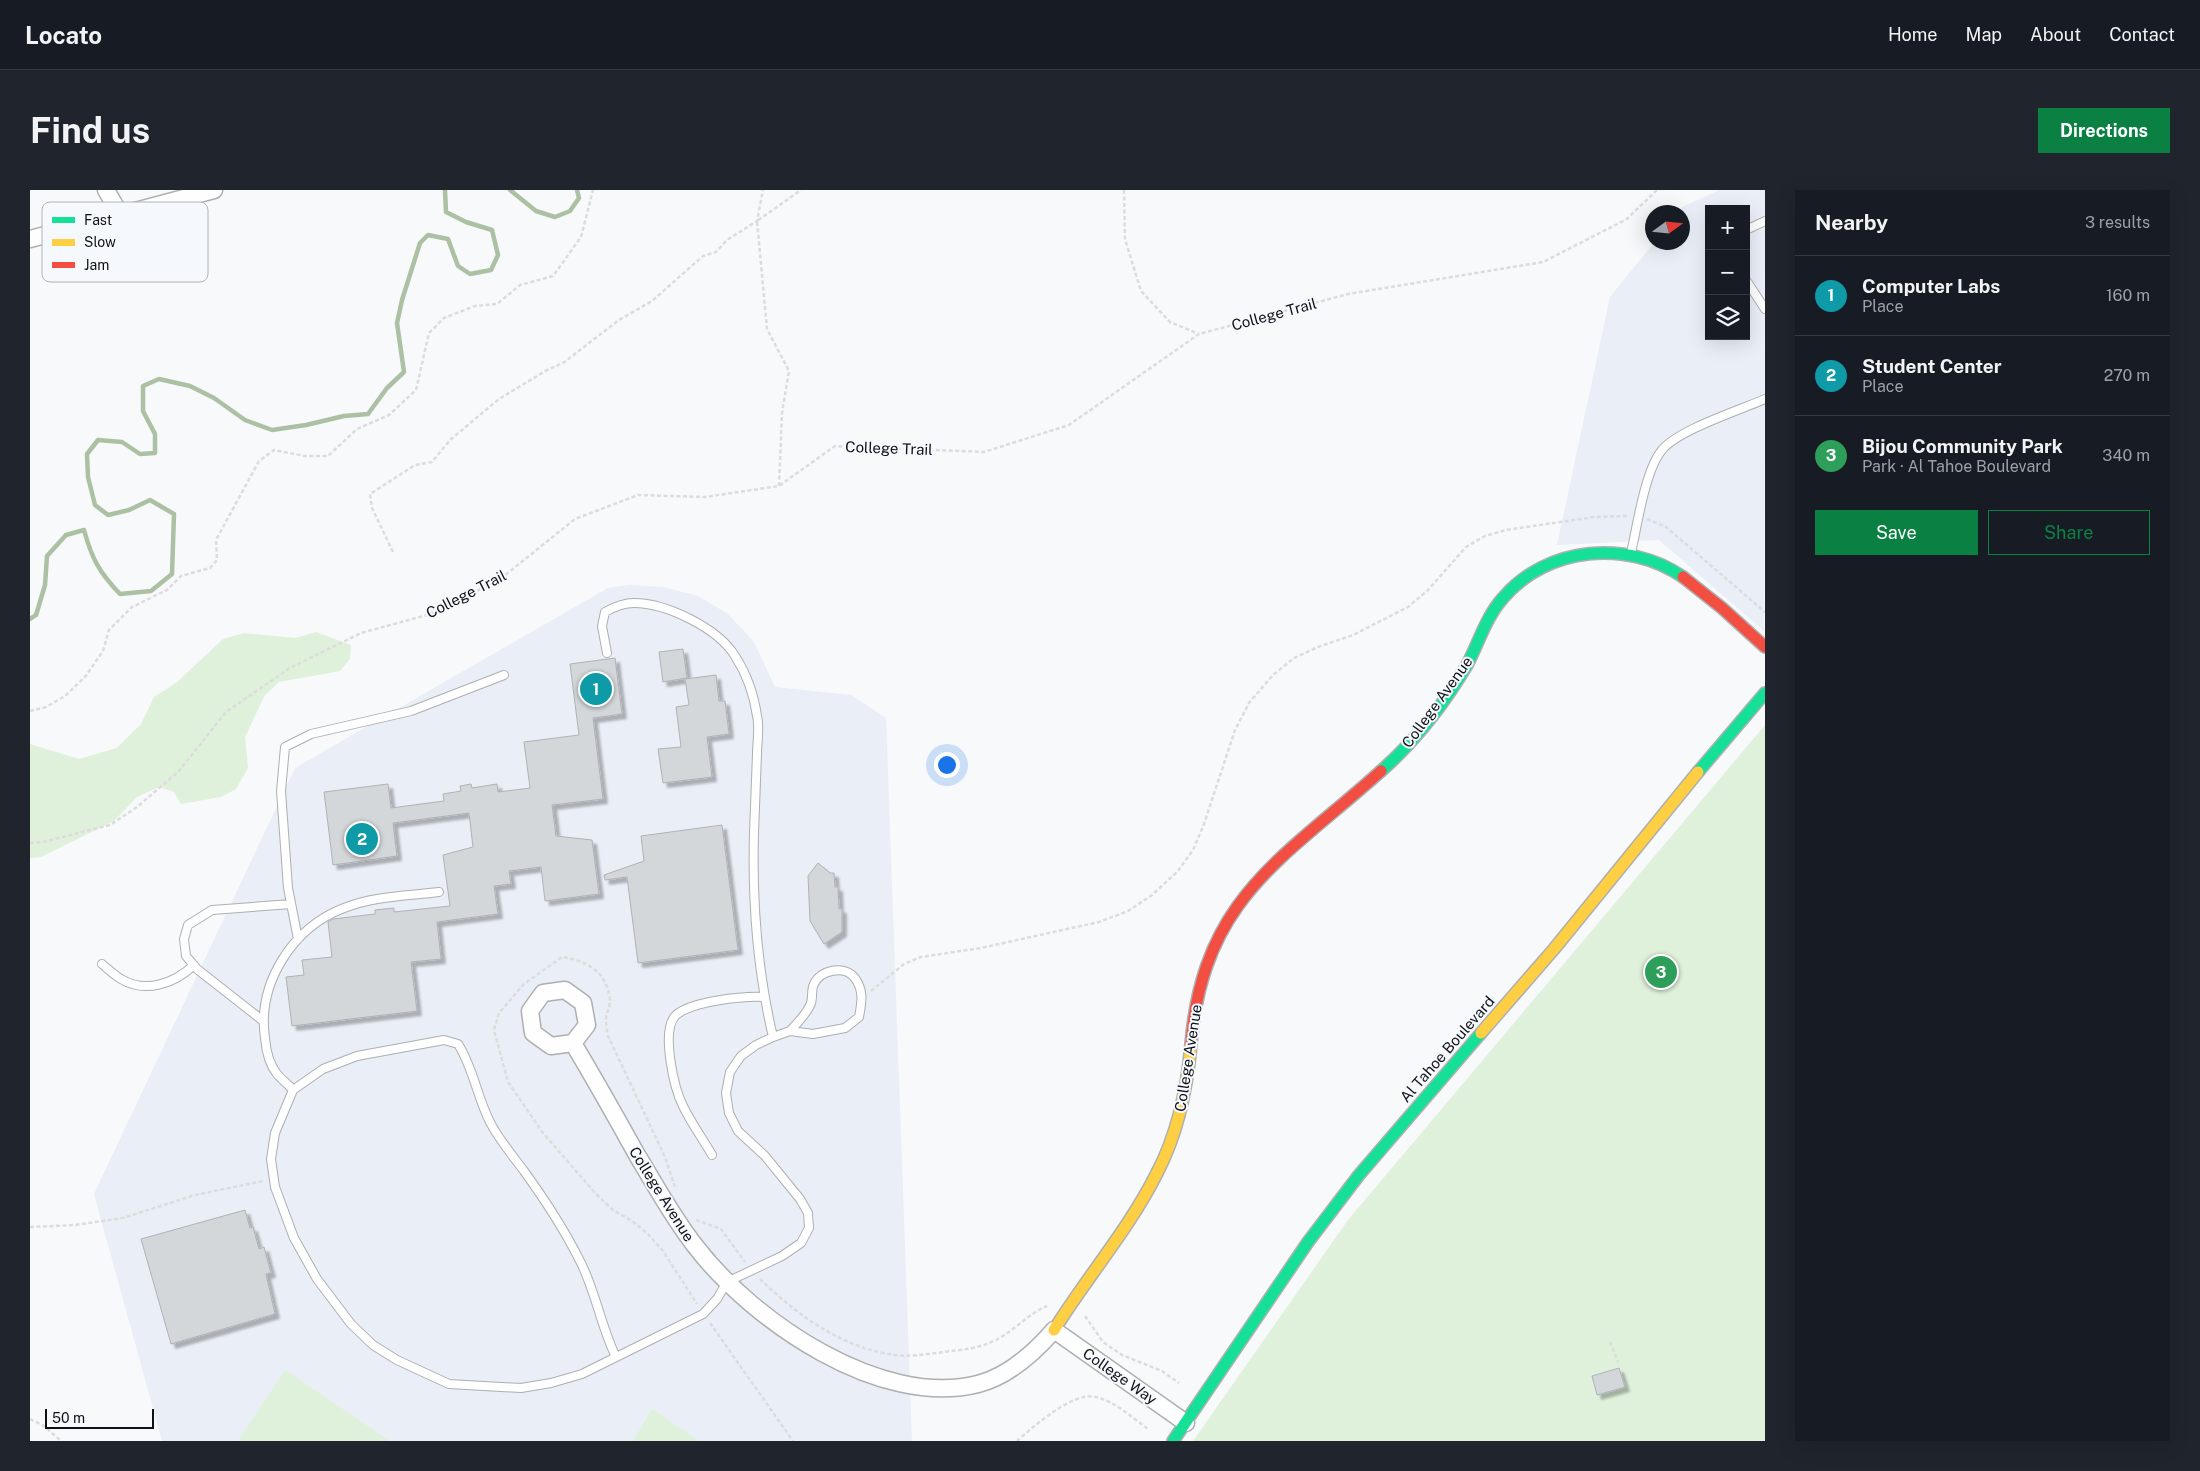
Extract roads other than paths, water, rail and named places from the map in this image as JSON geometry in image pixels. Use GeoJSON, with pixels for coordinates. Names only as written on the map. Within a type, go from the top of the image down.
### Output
{"type":"FeatureCollection","features":[{"type":"Feature","properties":{"kind":"street"},"geometry":{"type":"LineString","coordinates":[[106,190],[113,202]]}},
{"type":"Feature","properties":{"kind":"street"},"geometry":{"type":"LineString","coordinates":[[171,202],[214,190]]}},
{"type":"Feature","properties":{"kind":"street","name":"College Avenue"},"geometry":{"type":"LineString","coordinates":[[574,1043],[670,1212],[696,1248],[727,1282],[758,1310],[802,1340],[833,1358],[894,1384],[923,1388],[954,1389],[980,1384],[1010,1370],[1033,1354],[1054,1330],[1135,1210],[1153,1180],[1168,1148],[1186,1087],[1193,1019],[1200,983],[1212,950],[1227,920],[1246,892],[1266,868],[1377,776],[1412,741],[1472,654],[1484,627],[1497,605],[1515,586],[1535,570],[1558,560],[1583,554],[1631,553],[1654,561],[1676,572],[1713,600],[1765,647]]}},
{"type":"Feature","properties":{"kind":"street","name":"Al Tahoe Boulevard"},"geometry":{"type":"LineString","coordinates":[[1173,1441],[1308,1242],[1359,1175],[1554,949],[1674,800],[1765,694]]}},
{"type":"Feature","properties":{"kind":"street","name":"College Way"},"geometry":{"type":"LineString","coordinates":[[1054,1330],[1186,1423]]}},
{"type":"Feature","properties":{"kind":"lane"},"geometry":{"type":"LineString","coordinates":[[1750,228],[1765,222]]}},
{"type":"Feature","properties":{"kind":"lane"},"geometry":{"type":"LineString","coordinates":[[1750,286],[1765,309]]}},
{"type":"Feature","properties":{"kind":"lane"},"geometry":{"type":"LineString","coordinates":[[1631,553],[1653,465],[1662,450],[1676,437],[1765,399]]}},
{"type":"Feature","properties":{"kind":"lane"},"geometry":{"type":"LineString","coordinates":[[607,653],[602,626],[605,612],[617,606],[633,603],[659,606],[686,616],[712,633],[734,654],[750,685],[758,717],[753,893],[757,946],[764,997],[773,1037]]}},
{"type":"Feature","properties":{"kind":"lane"},"geometry":{"type":"LineString","coordinates":[[298,939],[288,888],[281,791],[285,748],[311,734],[411,710],[504,675]]}},
{"type":"Feature","properties":{"kind":"lane"},"geometry":{"type":"LineString","coordinates":[[294,1090],[276,1073],[267,1053],[262,1020],[274,974],[298,939],[316,922],[344,908],[376,899],[438,892]]}},
{"type":"Feature","properties":{"kind":"lane"},"geometry":{"type":"LineString","coordinates":[[262,1020],[194,965],[186,956],[184,939],[188,925],[212,910],[292,904]]}},
{"type":"Feature","properties":{"kind":"lane"},"geometry":{"type":"LineString","coordinates":[[102,964],[121,980],[140,986],[151,987],[183,975],[194,965]]}},
{"type":"Feature","properties":{"kind":"lane"},"geometry":{"type":"LineString","coordinates":[[616,1357],[606,1338],[598,1306],[581,1263],[555,1215],[493,1128],[482,1107],[469,1061],[458,1044],[444,1040],[357,1056],[323,1069],[294,1090],[275,1133],[271,1158],[275,1187],[294,1238],[318,1280],[351,1324],[373,1345],[397,1360],[449,1384],[521,1388],[551,1383],[582,1374],[703,1314],[717,1300],[727,1282],[782,1256],[801,1243],[810,1228],[808,1213],[800,1199],[764,1156],[738,1131],[729,1113],[726,1093],[730,1072],[741,1056],[756,1045],[790,1031],[804,1017],[812,1002],[814,984],[823,974],[838,969],[852,974],[859,983],[863,999],[859,1017],[845,1028],[813,1034],[790,1031]]}},
{"type":"Feature","properties":{"kind":"lane"},"geometry":{"type":"LineString","coordinates":[[712,1155],[682,1105],[673,1076],[668,1032],[674,1017],[685,1010],[731,998],[764,997]]}},
{"type":"Feature","properties":{"kind":"waterway"},"geometry":{"type":"LineString","coordinates":[[30,619],[36,615],[45,585],[47,556],[66,535],[84,530],[97,565],[120,594],[151,591],[172,574],[174,514],[150,500],[129,510],[108,515],[95,505],[88,477],[87,454],[98,440],[122,442],[140,454],[155,453],[155,434],[143,411],[143,386],[159,379],[190,386],[214,398],[245,420],[272,430],[306,425],[344,416],[368,414],[387,388],[404,372],[397,323],[402,300],[420,243],[428,235],[448,239],[458,266],[470,274],[491,270],[498,255],[492,230],[466,222],[446,212],[445,190]]}},
{"type":"Feature","properties":{"kind":"waterway"},"geometry":{"type":"LineString","coordinates":[[510,190],[536,211],[555,217],[570,211],[579,198],[577,190]]}},
{"type":"Feature","properties":{"kind":"place","name":"Computer Labs"},"geometry":{"type":"Point","coordinates":[596,689]}},
{"type":"Feature","properties":{"kind":"place","name":"Student Center"},"geometry":{"type":"Point","coordinates":[362,839]}},
{"type":"Feature","properties":{"kind":"place","name":"Bijou Community Park"},"geometry":{"type":"Point","coordinates":[1661,972]}}]}
